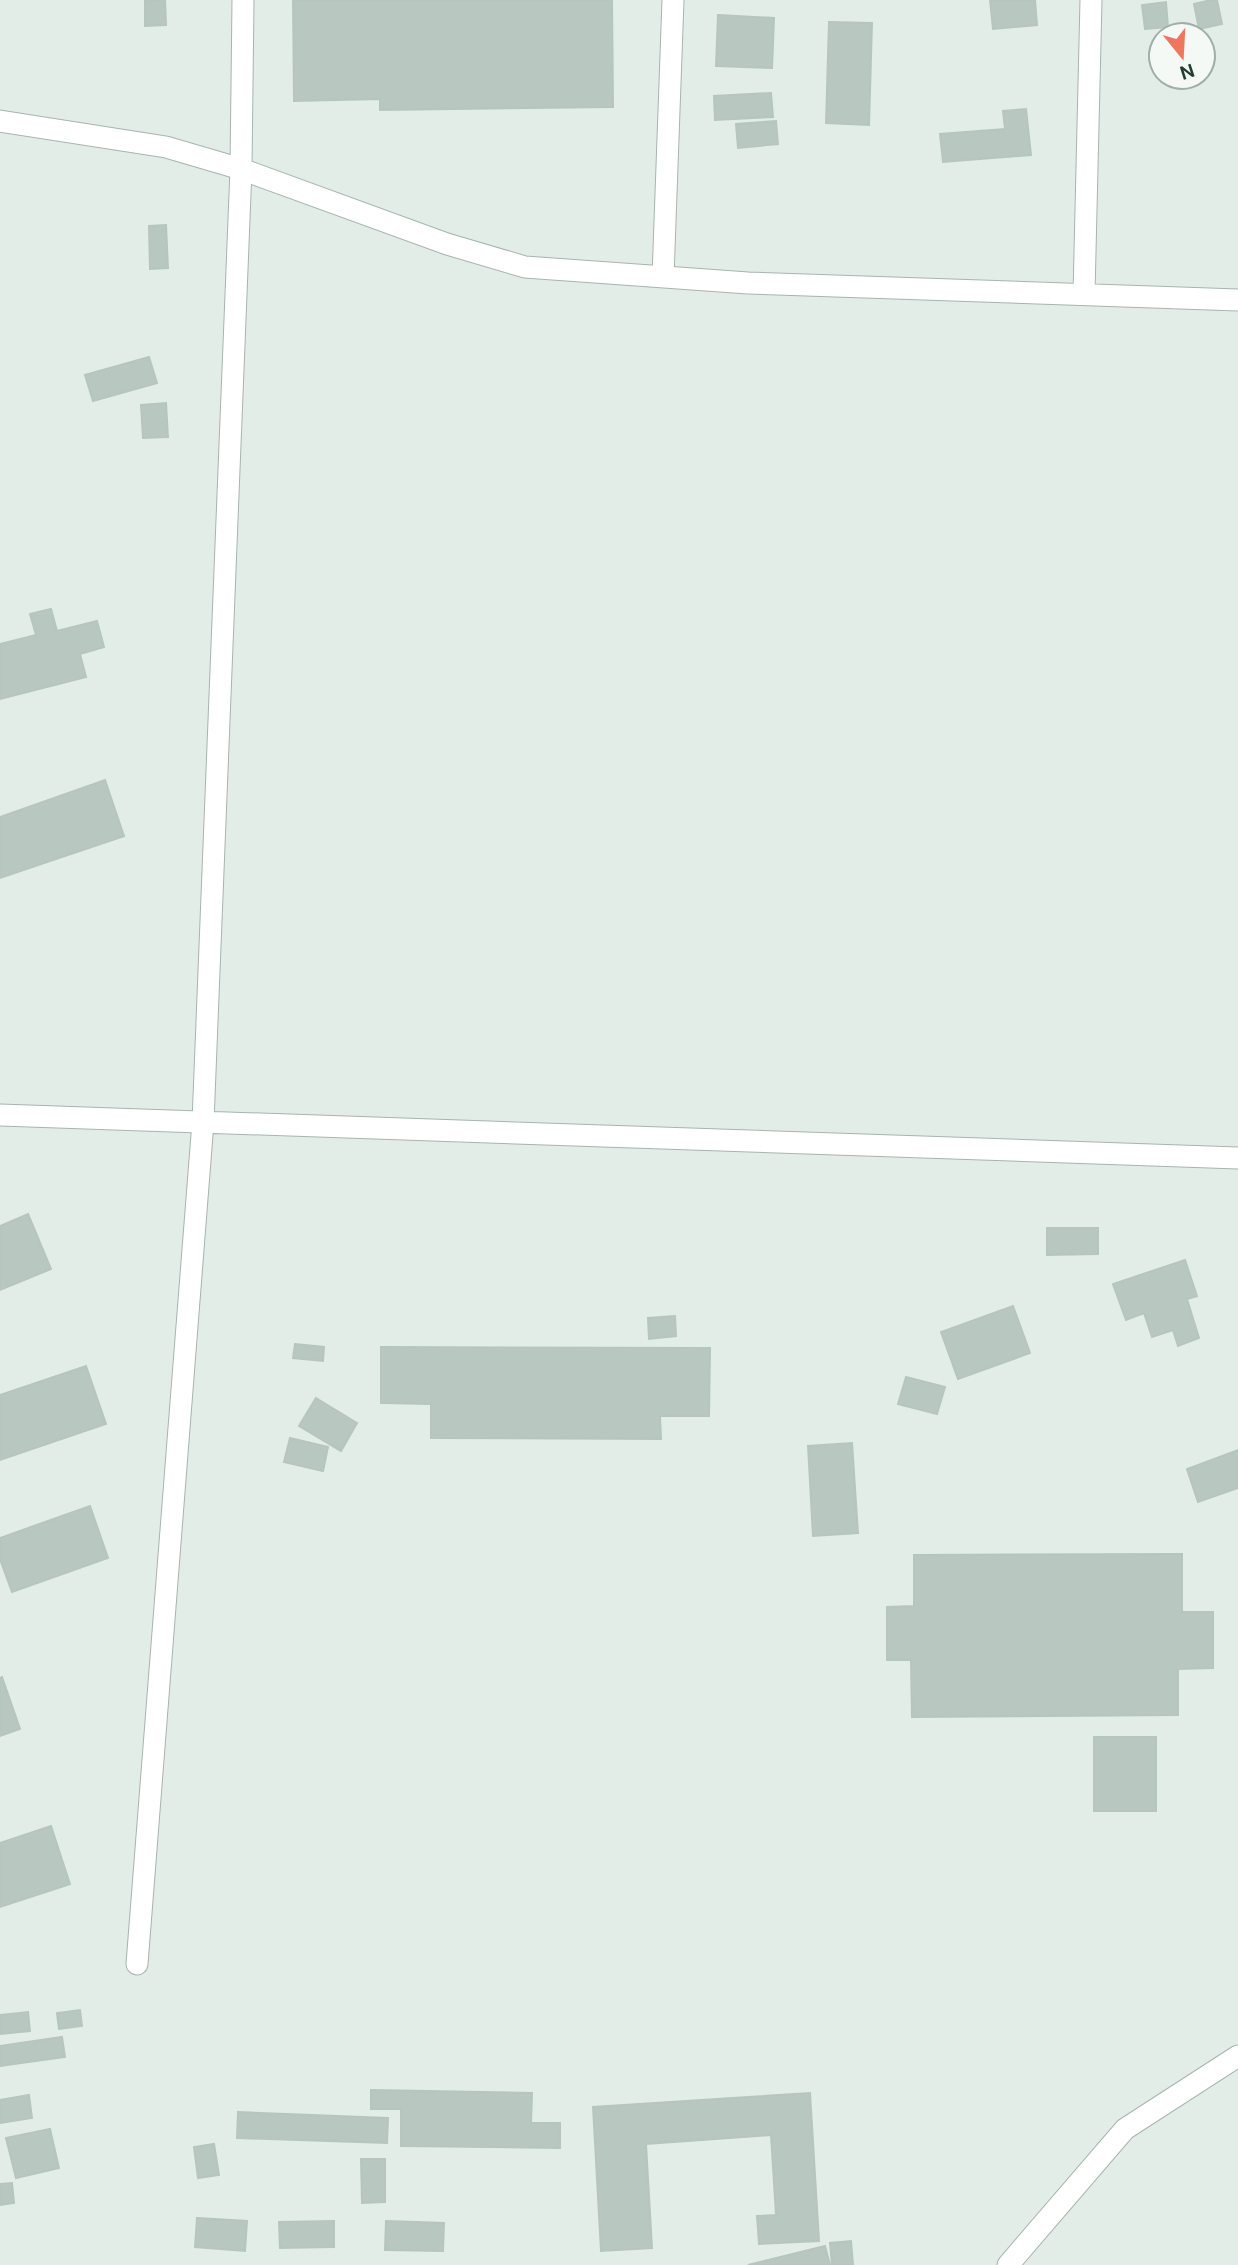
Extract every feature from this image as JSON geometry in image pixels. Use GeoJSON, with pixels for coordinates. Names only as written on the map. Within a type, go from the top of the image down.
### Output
{"type":"FeatureCollection","features":[{"type":"Feature","properties":{"kind":"street"},"geometry":{"type":"LineString","coordinates":[[137,1964],[202,1122],[241,169],[243,0]]}},
{"type":"Feature","properties":{"kind":"street"},"geometry":{"type":"LineString","coordinates":[[663,277],[673,0]]}},
{"type":"Feature","properties":{"kind":"street"},"geometry":{"type":"LineString","coordinates":[[1084,294],[1091,0]]}},
{"type":"Feature","properties":{"kind":"street"},"geometry":{"type":"LineString","coordinates":[[0,121],[166,147],[241,169],[447,244],[525,267],[748,283],[1238,300]]}},
{"type":"Feature","properties":{"kind":"street"},"geometry":{"type":"LineString","coordinates":[[0,1115],[1238,1158]]}},
{"type":"Feature","properties":{"kind":"street"},"geometry":{"type":"LineString","coordinates":[[1008,2265],[1125,2129],[1238,2056]]}},
{"type":"Feature","properties":{"kind":"building"},"geometry":{"type":"Polygon","coordinates":[[[145,0],[165,0],[166,25],[145,26],[145,0]]]}},
{"type":"Feature","properties":{"kind":"building"},"geometry":{"type":"Polygon","coordinates":[[[293,0],[612,0],[613,107],[380,110],[380,99],[294,101],[293,0]]]}},
{"type":"Feature","properties":{"kind":"building"},"geometry":{"type":"Polygon","coordinates":[[[990,0],[1035,0],[1037,25],[993,29],[990,0]]]}},
{"type":"Feature","properties":{"kind":"building"},"geometry":{"type":"Polygon","coordinates":[[[1217,0],[1222,24],[1217,25],[1217,21],[1197,21],[1194,4],[1217,0]]]}},
{"type":"Feature","properties":{"kind":"building"},"geometry":{"type":"Polygon","coordinates":[[[1166,2],[1168,21],[1147,21],[1145,29],[1142,5],[1166,2]]]}},
{"type":"Feature","properties":{"kind":"building"},"geometry":{"type":"Polygon","coordinates":[[[718,15],[774,18],[772,68],[716,66],[718,15]]]}},
{"type":"Feature","properties":{"kind":"building"},"geometry":{"type":"Polygon","coordinates":[[[829,22],[872,23],[869,125],[826,123],[829,22]]]}},
{"type":"Feature","properties":{"kind":"building"},"geometry":{"type":"Polygon","coordinates":[[[771,93],[773,117],[715,120],[714,96],[771,93]]]}},
{"type":"Feature","properties":{"kind":"building"},"geometry":{"type":"Polygon","coordinates":[[[1026,109],[1031,155],[943,162],[940,134],[1005,129],[1003,111],[1026,109]]]}},
{"type":"Feature","properties":{"kind":"building"},"geometry":{"type":"Polygon","coordinates":[[[776,121],[778,144],[738,148],[736,124],[776,121]]]}},
{"type":"Feature","properties":{"kind":"building"},"geometry":{"type":"Polygon","coordinates":[[[166,225],[168,268],[150,269],[149,226],[166,225]]]}},
{"type":"Feature","properties":{"kind":"building"},"geometry":{"type":"Polygon","coordinates":[[[149,357],[157,383],[93,401],[85,375],[149,357]]]}},
{"type":"Feature","properties":{"kind":"building"},"geometry":{"type":"Polygon","coordinates":[[[166,403],[168,437],[143,438],[141,405],[166,403]]]}},
{"type":"Feature","properties":{"kind":"building"},"geometry":{"type":"Polygon","coordinates":[[[51,609],[57,631],[97,621],[104,647],[80,654],[86,677],[0,699],[0,644],[36,635],[30,614],[51,609]]]}},
{"type":"Feature","properties":{"kind":"building"},"geometry":{"type":"Polygon","coordinates":[[[105,780],[124,836],[0,878],[0,817],[105,780]]]}},
{"type":"Feature","properties":{"kind":"building"},"geometry":{"type":"Polygon","coordinates":[[[28,1214],[51,1269],[0,1290],[0,1226],[28,1214]]]}},
{"type":"Feature","properties":{"kind":"building"},"geometry":{"type":"Polygon","coordinates":[[[1047,1228],[1098,1228],[1098,1254],[1047,1255],[1047,1228]]]}},
{"type":"Feature","properties":{"kind":"building"},"geometry":{"type":"Polygon","coordinates":[[[1185,1260],[1197,1296],[1187,1299],[1199,1338],[1178,1346],[1173,1330],[1152,1337],[1144,1313],[1126,1320],[1113,1284],[1185,1260]]]}},
{"type":"Feature","properties":{"kind":"building"},"geometry":{"type":"Polygon","coordinates":[[[1013,1306],[1030,1353],[958,1379],[941,1332],[1013,1306]]]}},
{"type":"Feature","properties":{"kind":"building"},"geometry":{"type":"Polygon","coordinates":[[[675,1316],[676,1336],[649,1339],[648,1318],[675,1316]]]}},
{"type":"Feature","properties":{"kind":"building"},"geometry":{"type":"Polygon","coordinates":[[[295,1344],[324,1347],[323,1361],[293,1358],[295,1344]]]}},
{"type":"Feature","properties":{"kind":"building"},"geometry":{"type":"Polygon","coordinates":[[[381,1347],[710,1348],[709,1416],[660,1416],[661,1439],[431,1438],[431,1404],[381,1403],[381,1347]]]}},
{"type":"Feature","properties":{"kind":"building"},"geometry":{"type":"Polygon","coordinates":[[[86,1366],[106,1424],[0,1460],[0,1395],[86,1366]]]}},
{"type":"Feature","properties":{"kind":"building"},"geometry":{"type":"Polygon","coordinates":[[[906,1377],[945,1387],[937,1414],[898,1404],[906,1377]]]}},
{"type":"Feature","properties":{"kind":"building"},"geometry":{"type":"Polygon","coordinates":[[[316,1398],[357,1423],[341,1451],[299,1426],[316,1398]]]}},
{"type":"Feature","properties":{"kind":"building"},"geometry":{"type":"Polygon","coordinates":[[[290,1438],[328,1447],[323,1471],[284,1462],[290,1438]]]}},
{"type":"Feature","properties":{"kind":"building"},"geometry":{"type":"Polygon","coordinates":[[[852,1443],[858,1533],[813,1536],[808,1446],[852,1443]]]}},
{"type":"Feature","properties":{"kind":"building"},"geometry":{"type":"Polygon","coordinates":[[[1238,1450],[1238,1488],[1198,1502],[1187,1469],[1238,1450]]]}},
{"type":"Feature","properties":{"kind":"building"},"geometry":{"type":"Polygon","coordinates":[[[90,1506],[108,1558],[12,1592],[0,1559],[0,1538],[90,1506]]]}},
{"type":"Feature","properties":{"kind":"building"},"geometry":{"type":"Polygon","coordinates":[[[1182,1554],[1182,1612],[1213,1612],[1213,1668],[1178,1669],[1178,1715],[912,1717],[911,1660],[887,1660],[887,1607],[914,1606],[914,1555],[1182,1554]]]}},
{"type":"Feature","properties":{"kind":"building"},"geometry":{"type":"Polygon","coordinates":[[[2,1677],[20,1729],[0,1736],[0,1678],[2,1677]]]}},
{"type":"Feature","properties":{"kind":"building"},"geometry":{"type":"Polygon","coordinates":[[[1094,1737],[1156,1737],[1156,1811],[1094,1811],[1094,1737]]]}},
{"type":"Feature","properties":{"kind":"building"},"geometry":{"type":"Polygon","coordinates":[[[51,1826],[70,1884],[0,1907],[0,1843],[51,1826]]]}},
{"type":"Feature","properties":{"kind":"building"},"geometry":{"type":"Polygon","coordinates":[[[80,2010],[82,2026],[59,2029],[57,2013],[80,2010]]]}},
{"type":"Feature","properties":{"kind":"building"},"geometry":{"type":"Polygon","coordinates":[[[28,2012],[30,2031],[0,2034],[0,2015],[28,2012]]]}},
{"type":"Feature","properties":{"kind":"building"},"geometry":{"type":"Polygon","coordinates":[[[62,2037],[65,2057],[0,2066],[0,2046],[62,2037]]]}},
{"type":"Feature","properties":{"kind":"building"},"geometry":{"type":"Polygon","coordinates":[[[371,2090],[532,2093],[531,2123],[560,2123],[560,2148],[401,2146],[401,2109],[371,2109],[371,2090]]]}},
{"type":"Feature","properties":{"kind":"building"},"geometry":{"type":"Polygon","coordinates":[[[810,2093],[819,2241],[759,2244],[757,2216],[776,2215],[771,2135],[646,2144],[652,2248],[601,2251],[593,2107],[810,2093]]]}},
{"type":"Feature","properties":{"kind":"building"},"geometry":{"type":"Polygon","coordinates":[[[29,2095],[32,2118],[0,2123],[0,2100],[29,2095]]]}},
{"type":"Feature","properties":{"kind":"building"},"geometry":{"type":"Polygon","coordinates":[[[238,2112],[388,2118],[387,2143],[237,2138],[238,2112]]]}},
{"type":"Feature","properties":{"kind":"building"},"geometry":{"type":"Polygon","coordinates":[[[50,2129],[59,2168],[16,2178],[6,2138],[50,2129]]]}},
{"type":"Feature","properties":{"kind":"building"},"geometry":{"type":"Polygon","coordinates":[[[214,2144],[219,2175],[198,2178],[194,2147],[214,2144]]]}},
{"type":"Feature","properties":{"kind":"building"},"geometry":{"type":"Polygon","coordinates":[[[361,2159],[385,2159],[385,2202],[362,2203],[361,2159]]]}},
{"type":"Feature","properties":{"kind":"building"},"geometry":{"type":"Polygon","coordinates":[[[12,2183],[14,2203],[0,2205],[0,2184],[12,2183]]]}},
{"type":"Feature","properties":{"kind":"building"},"geometry":{"type":"Polygon","coordinates":[[[197,2218],[247,2221],[245,2251],[195,2247],[197,2218]]]}},
{"type":"Feature","properties":{"kind":"building"},"geometry":{"type":"Polygon","coordinates":[[[334,2221],[334,2247],[280,2248],[279,2222],[334,2221]]]}},
{"type":"Feature","properties":{"kind":"building"},"geometry":{"type":"Polygon","coordinates":[[[386,2221],[444,2223],[443,2251],[385,2250],[386,2221]]]}},
{"type":"Feature","properties":{"kind":"building"},"geometry":{"type":"Polygon","coordinates":[[[851,2241],[853,2265],[832,2265],[830,2243],[851,2241]]]}},
{"type":"Feature","properties":{"kind":"building"},"geometry":{"type":"Polygon","coordinates":[[[825,2246],[830,2265],[748,2265],[825,2246]]]}}]}
